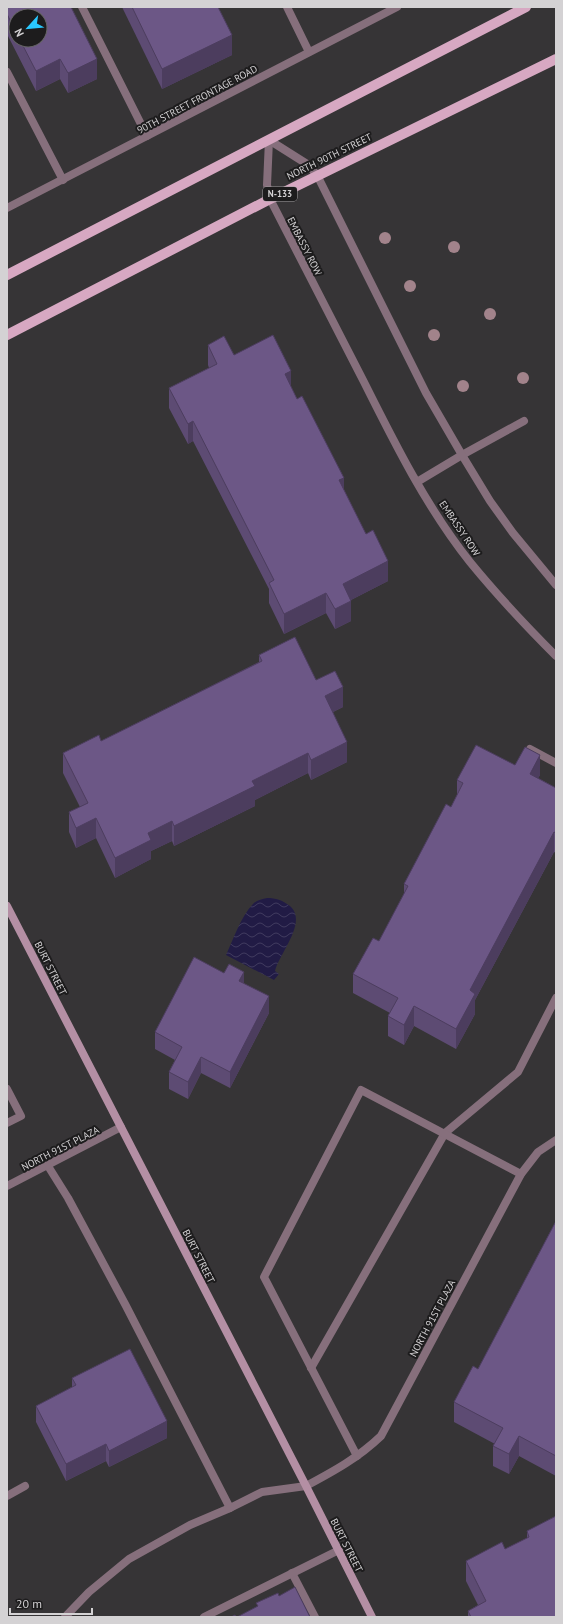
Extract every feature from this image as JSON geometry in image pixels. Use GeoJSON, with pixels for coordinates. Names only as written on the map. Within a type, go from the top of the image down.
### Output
{"type":"FeatureCollection","features":[{"type":"Feature","properties":{"kind":"main road"},"geometry":{"type":"LineString","coordinates":[[7,275],[526,7]]}},
{"type":"Feature","properties":{"kind":"main road","name":"NORTH 90TH STREET"},"geometry":{"type":"LineString","coordinates":[[7,335],[317,175],[556,59]]}},
{"type":"Feature","properties":{"kind":"street"},"geometry":{"type":"LineString","coordinates":[[82,7],[147,136]]}},
{"type":"Feature","properties":{"kind":"street"},"geometry":{"type":"LineString","coordinates":[[287,7],[309,52]]}},
{"type":"Feature","properties":{"kind":"street","name":"90TH STREET FRONTAGE ROAD"},"geometry":{"type":"LineString","coordinates":[[7,208],[397,7]]}},
{"type":"Feature","properties":{"kind":"street"},"geometry":{"type":"LineString","coordinates":[[7,72],[63,180]]}},
{"type":"Feature","properties":{"kind":"street"},"geometry":{"type":"LineString","coordinates":[[269,140],[307,164],[317,175],[426,393],[462,455],[490,501],[513,533],[556,584]]}},
{"type":"Feature","properties":{"kind":"street","name":"EMBASSY ROW"},"geometry":{"type":"LineString","coordinates":[[269,140],[267,185],[270,199],[417,482],[470,562],[516,616],[556,656]]}},
{"type":"Feature","properties":{"kind":"street"},"geometry":{"type":"LineString","coordinates":[[417,482],[524,421]]}},
{"type":"Feature","properties":{"kind":"street"},"geometry":{"type":"LineString","coordinates":[[530,749],[556,762]]}},
{"type":"Feature","properties":{"kind":"street","name":"BURT STREET"},"geometry":{"type":"LineString","coordinates":[[7,906],[339,1550],[372,1617]]}},
{"type":"Feature","properties":{"kind":"street"},"geometry":{"type":"LineString","coordinates":[[311,1368],[445,1133],[518,1072],[556,998]]}},
{"type":"Feature","properties":{"kind":"street"},"geometry":{"type":"LineString","coordinates":[[7,1089],[21,1116],[7,1123]]}},
{"type":"Feature","properties":{"kind":"street"},"geometry":{"type":"LineString","coordinates":[[357,1456],[264,1276],[361,1090],[521,1174]]}},
{"type":"Feature","properties":{"kind":"street","name":"NORTH 91ST PLAZA"},"geometry":{"type":"LineString","coordinates":[[7,1186],[121,1127]]}},
{"type":"Feature","properties":{"kind":"street","name":"NORTH 91ST PLAZA"},"geometry":{"type":"LineString","coordinates":[[65,1617],[89,1592],[129,1559],[190,1525],[230,1508],[262,1492],[306,1486],[337,1470],[366,1450],[381,1436],[521,1174],[538,1152],[556,1140]]}},
{"type":"Feature","properties":{"kind":"street"},"geometry":{"type":"LineString","coordinates":[[48,1166],[68,1198],[125,1304],[230,1508]]}},
{"type":"Feature","properties":{"kind":"street"},"geometry":{"type":"LineString","coordinates":[[7,1496],[25,1486]]}},
{"type":"Feature","properties":{"kind":"street"},"geometry":{"type":"LineString","coordinates":[[204,1617],[339,1550]]}},
{"type":"Feature","properties":{"kind":"street"},"geometry":{"type":"LineString","coordinates":[[292,1573],[315,1617]]}},
{"type":"Feature","properties":{"kind":"water"},"geometry":{"type":"Polygon","coordinates":[[[267,898],[279,900],[290,906],[295,913],[296,920],[291,937],[275,971],[279,974],[274,980],[226,955],[241,921],[249,909],[256,902],[267,898]]]}},
{"type":"Feature","properties":{"kind":"building"},"geometry":{"type":"Polygon","coordinates":[[[7,7],[71,7],[97,59],[68,73],[60,59],[36,71],[24,48],[48,48],[48,8],[8,8],[8,16],[7,7]]]}},
{"type":"Feature","properties":{"kind":"building"},"geometry":{"type":"Polygon","coordinates":[[[132,7],[218,7],[232,35],[162,69],[132,7]]]}},
{"type":"Feature","properties":{"kind":"building"},"geometry":{"type":"Polygon","coordinates":[[[273,335],[291,371],[285,374],[297,399],[302,396],[344,478],[339,480],[366,534],[373,530],[388,561],[343,584],[351,601],[335,609],[326,593],[284,614],[269,583],[274,580],[193,421],[188,424],[169,388],[217,364],[208,345],[224,336],[234,355],[273,335]]]}},
{"type":"Feature","properties":{"kind":"building"},"geometry":{"type":"Polygon","coordinates":[[[295,637],[316,680],[335,671],[343,687],[325,696],[347,742],[311,760],[308,753],[252,781],[255,786],[174,826],[172,821],[148,833],[151,840],[115,858],[96,818],[76,828],[69,812],[88,803],[63,753],[99,735],[101,741],[262,661],[259,655],[295,637]]]}},
{"type":"Feature","properties":{"kind":"building"},"geometry":{"type":"Polygon","coordinates":[[[476,745],[515,765],[525,747],[540,755],[530,774],[556,788],[556,833],[554,832],[470,990],[475,994],[456,1029],[414,1006],[404,1025],[388,1016],[398,998],[353,974],[373,938],[379,941],[408,886],[404,884],[446,804],[451,807],[463,783],[457,780],[476,745]]]}},
{"type":"Feature","properties":{"kind":"building"},"geometry":{"type":"Polygon","coordinates":[[[194,957],[224,973],[229,964],[244,972],[239,981],[269,996],[230,1072],[201,1057],[188,1082],[169,1072],[182,1047],[155,1032],[194,957]]]}},
{"type":"Feature","properties":{"kind":"building"},"geometry":{"type":"Polygon","coordinates":[[[556,1221],[556,1456],[519,1436],[509,1454],[493,1446],[503,1428],[454,1402],[473,1366],[478,1369],[556,1221]]]}},
{"type":"Feature","properties":{"kind":"building"},"geometry":{"type":"Polygon","coordinates":[[[130,1349],[167,1421],[109,1451],[106,1444],[66,1464],[36,1406],[76,1385],[72,1378],[130,1349]]]}},
{"type":"Feature","properties":{"kind":"building"},"geometry":{"type":"Polygon","coordinates":[[[556,1516],[556,1617],[471,1617],[468,1611],[486,1601],[466,1561],[502,1542],[505,1549],[529,1537],[527,1531],[556,1516]]]}},
{"type":"Feature","properties":{"kind":"building"},"geometry":{"type":"Polygon","coordinates":[[[295,1587],[310,1617],[237,1617],[258,1606],[256,1603],[278,1593],[279,1596],[295,1587]]]}}]}
